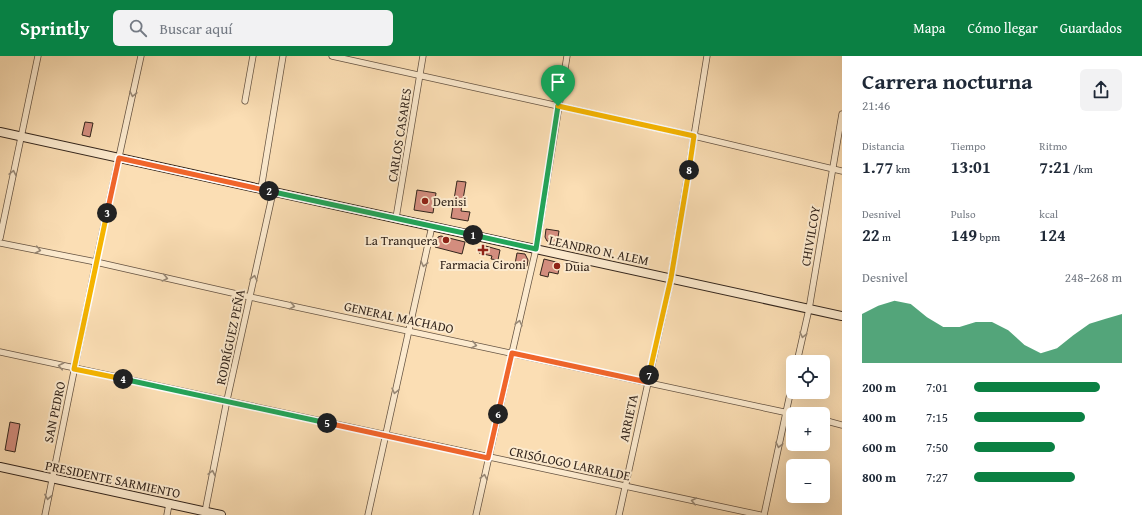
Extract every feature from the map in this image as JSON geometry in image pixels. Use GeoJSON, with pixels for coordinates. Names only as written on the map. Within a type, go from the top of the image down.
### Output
{"type":"FeatureCollection","features":[{"type":"Feature","properties":{"kind":"street"},"geometry":{"type":"LineString","coordinates":[[0,238],[38,56]]}},
{"type":"Feature","properties":{"kind":"street","name":"SAN PEDRO"},"geometry":{"type":"LineString","coordinates":[[45,515],[96,262],[141,56]]}},
{"type":"Feature","properties":{"kind":"street"},"geometry":{"type":"LineString","coordinates":[[245,101],[253,56]]}},
{"type":"Feature","properties":{"kind":"street"},"geometry":{"type":"LineString","coordinates":[[261,189],[283,56]]}},
{"type":"Feature","properties":{"kind":"street"},"geometry":{"type":"LineString","coordinates":[[332,56],[694,136],[842,171]]}},
{"type":"Feature","properties":{"kind":"street","name":"CARLOS CASARES"},"geometry":{"type":"LineString","coordinates":[[396,218],[423,56]]}},
{"type":"Feature","properties":{"kind":"street"},"geometry":{"type":"LineString","coordinates":[[476,515],[536,249],[567,56]]}},
{"type":"Feature","properties":{"kind":"street","name":"ARRIETA"},"geometry":{"type":"LineString","coordinates":[[619,515],[671,278],[707,56]]}},
{"type":"Feature","properties":{"kind":"street","name":"CHIVILCOY"},"geometry":{"type":"LineString","coordinates":[[799,355],[809,309],[842,114]]}},
{"type":"Feature","properties":{"kind":"street","name":"LEANDRO N. ALEM"},"geometry":{"type":"LineString","coordinates":[[0,132],[842,316]]}},
{"type":"Feature","properties":{"kind":"street","name":"RODRÍGUEZ PEÑA"},"geometry":{"type":"LineString","coordinates":[[205,512],[227,400],[274,192]]}},
{"type":"Feature","properties":{"kind":"street"},"geometry":{"type":"LineString","coordinates":[[368,515],[432,226]]}},
{"type":"Feature","properties":{"kind":"street","name":"GENERAL MACHADO"},"geometry":{"type":"LineString","coordinates":[[0,243],[96,262],[250,297],[786,412]]}},
{"type":"Feature","properties":{"kind":"street","name":"CRISÓLOGO LARRALDE"},"geometry":{"type":"LineString","coordinates":[[0,352],[74,369],[227,400],[385,436],[760,515]]}},
{"type":"Feature","properties":{"kind":"street"},"geometry":{"type":"LineString","coordinates":[[764,515],[786,412]]}},
{"type":"Feature","properties":{"kind":"street"},"geometry":{"type":"LineString","coordinates":[[830,421],[842,424]]}},
{"type":"Feature","properties":{"kind":"street","name":"PRESIDENTE SARMIENTO"},"geometry":{"type":"LineString","coordinates":[[0,467],[221,515]]}},
{"type":"Feature","properties":{"kind":"street"},"geometry":{"type":"LineString","coordinates":[[167,515],[169,504]]}},
{"type":"Feature","properties":{"kind":"building"},"geometry":{"type":"Polygon","coordinates":[[[85,122],[93,123],[90,137],[82,135],[85,122]]]}},
{"type":"Feature","properties":{"kind":"building"},"geometry":{"type":"Polygon","coordinates":[[[457,181],[466,182],[461,211],[470,212],[468,221],[451,218],[457,181]]]}},
{"type":"Feature","properties":{"kind":"building","name":"Denisi"},"geometry":{"type":"Polygon","coordinates":[[[417,190],[436,193],[433,213],[414,210],[417,190]]]}},
{"type":"Feature","properties":{"kind":"building"},"geometry":{"type":"Polygon","coordinates":[[[546,229],[559,231],[557,243],[547,241],[545,237],[546,229]]]}},
{"type":"Feature","properties":{"kind":"building"},"geometry":{"type":"Polygon","coordinates":[[[441,236],[465,242],[462,254],[435,247],[438,237],[441,236]]]}},
{"type":"Feature","properties":{"kind":"building"},"geometry":{"type":"Polygon","coordinates":[[[482,245],[500,250],[498,260],[491,259],[492,256],[479,253],[482,245]]]}},
{"type":"Feature","properties":{"kind":"building"},"geometry":{"type":"Polygon","coordinates":[[[517,253],[525,254],[528,260],[527,266],[515,264],[517,253]]]}},
{"type":"Feature","properties":{"kind":"building"},"geometry":{"type":"Polygon","coordinates":[[[544,259],[560,263],[558,274],[549,272],[548,277],[540,275],[544,259]]]}},
{"type":"Feature","properties":{"kind":"building"},"geometry":{"type":"Polygon","coordinates":[[[10,422],[20,424],[15,452],[5,450],[10,422]]]}},
{"type":"Feature","properties":{"kind":"place","name":"Denisi"},"geometry":{"type":"Point","coordinates":[425,201]}},
{"type":"Feature","properties":{"kind":"place","name":"La Tranquera"},"geometry":{"type":"Point","coordinates":[446,240]}},
{"type":"Feature","properties":{"kind":"place","name":"Farmacia Cironi"},"geometry":{"type":"Point","coordinates":[483,250]}},
{"type":"Feature","properties":{"kind":"place","name":"Duia"},"geometry":{"type":"Point","coordinates":[557,266]}},
{"type":"Feature","properties":{"kind":"route"},"geometry":{"type":"LineString","coordinates":[[558,106],[694,136],[671,278],[647,382],[512,353],[488,458],[227,400],[74,369],[119,158],[536,249],[558,106]]}}]}
